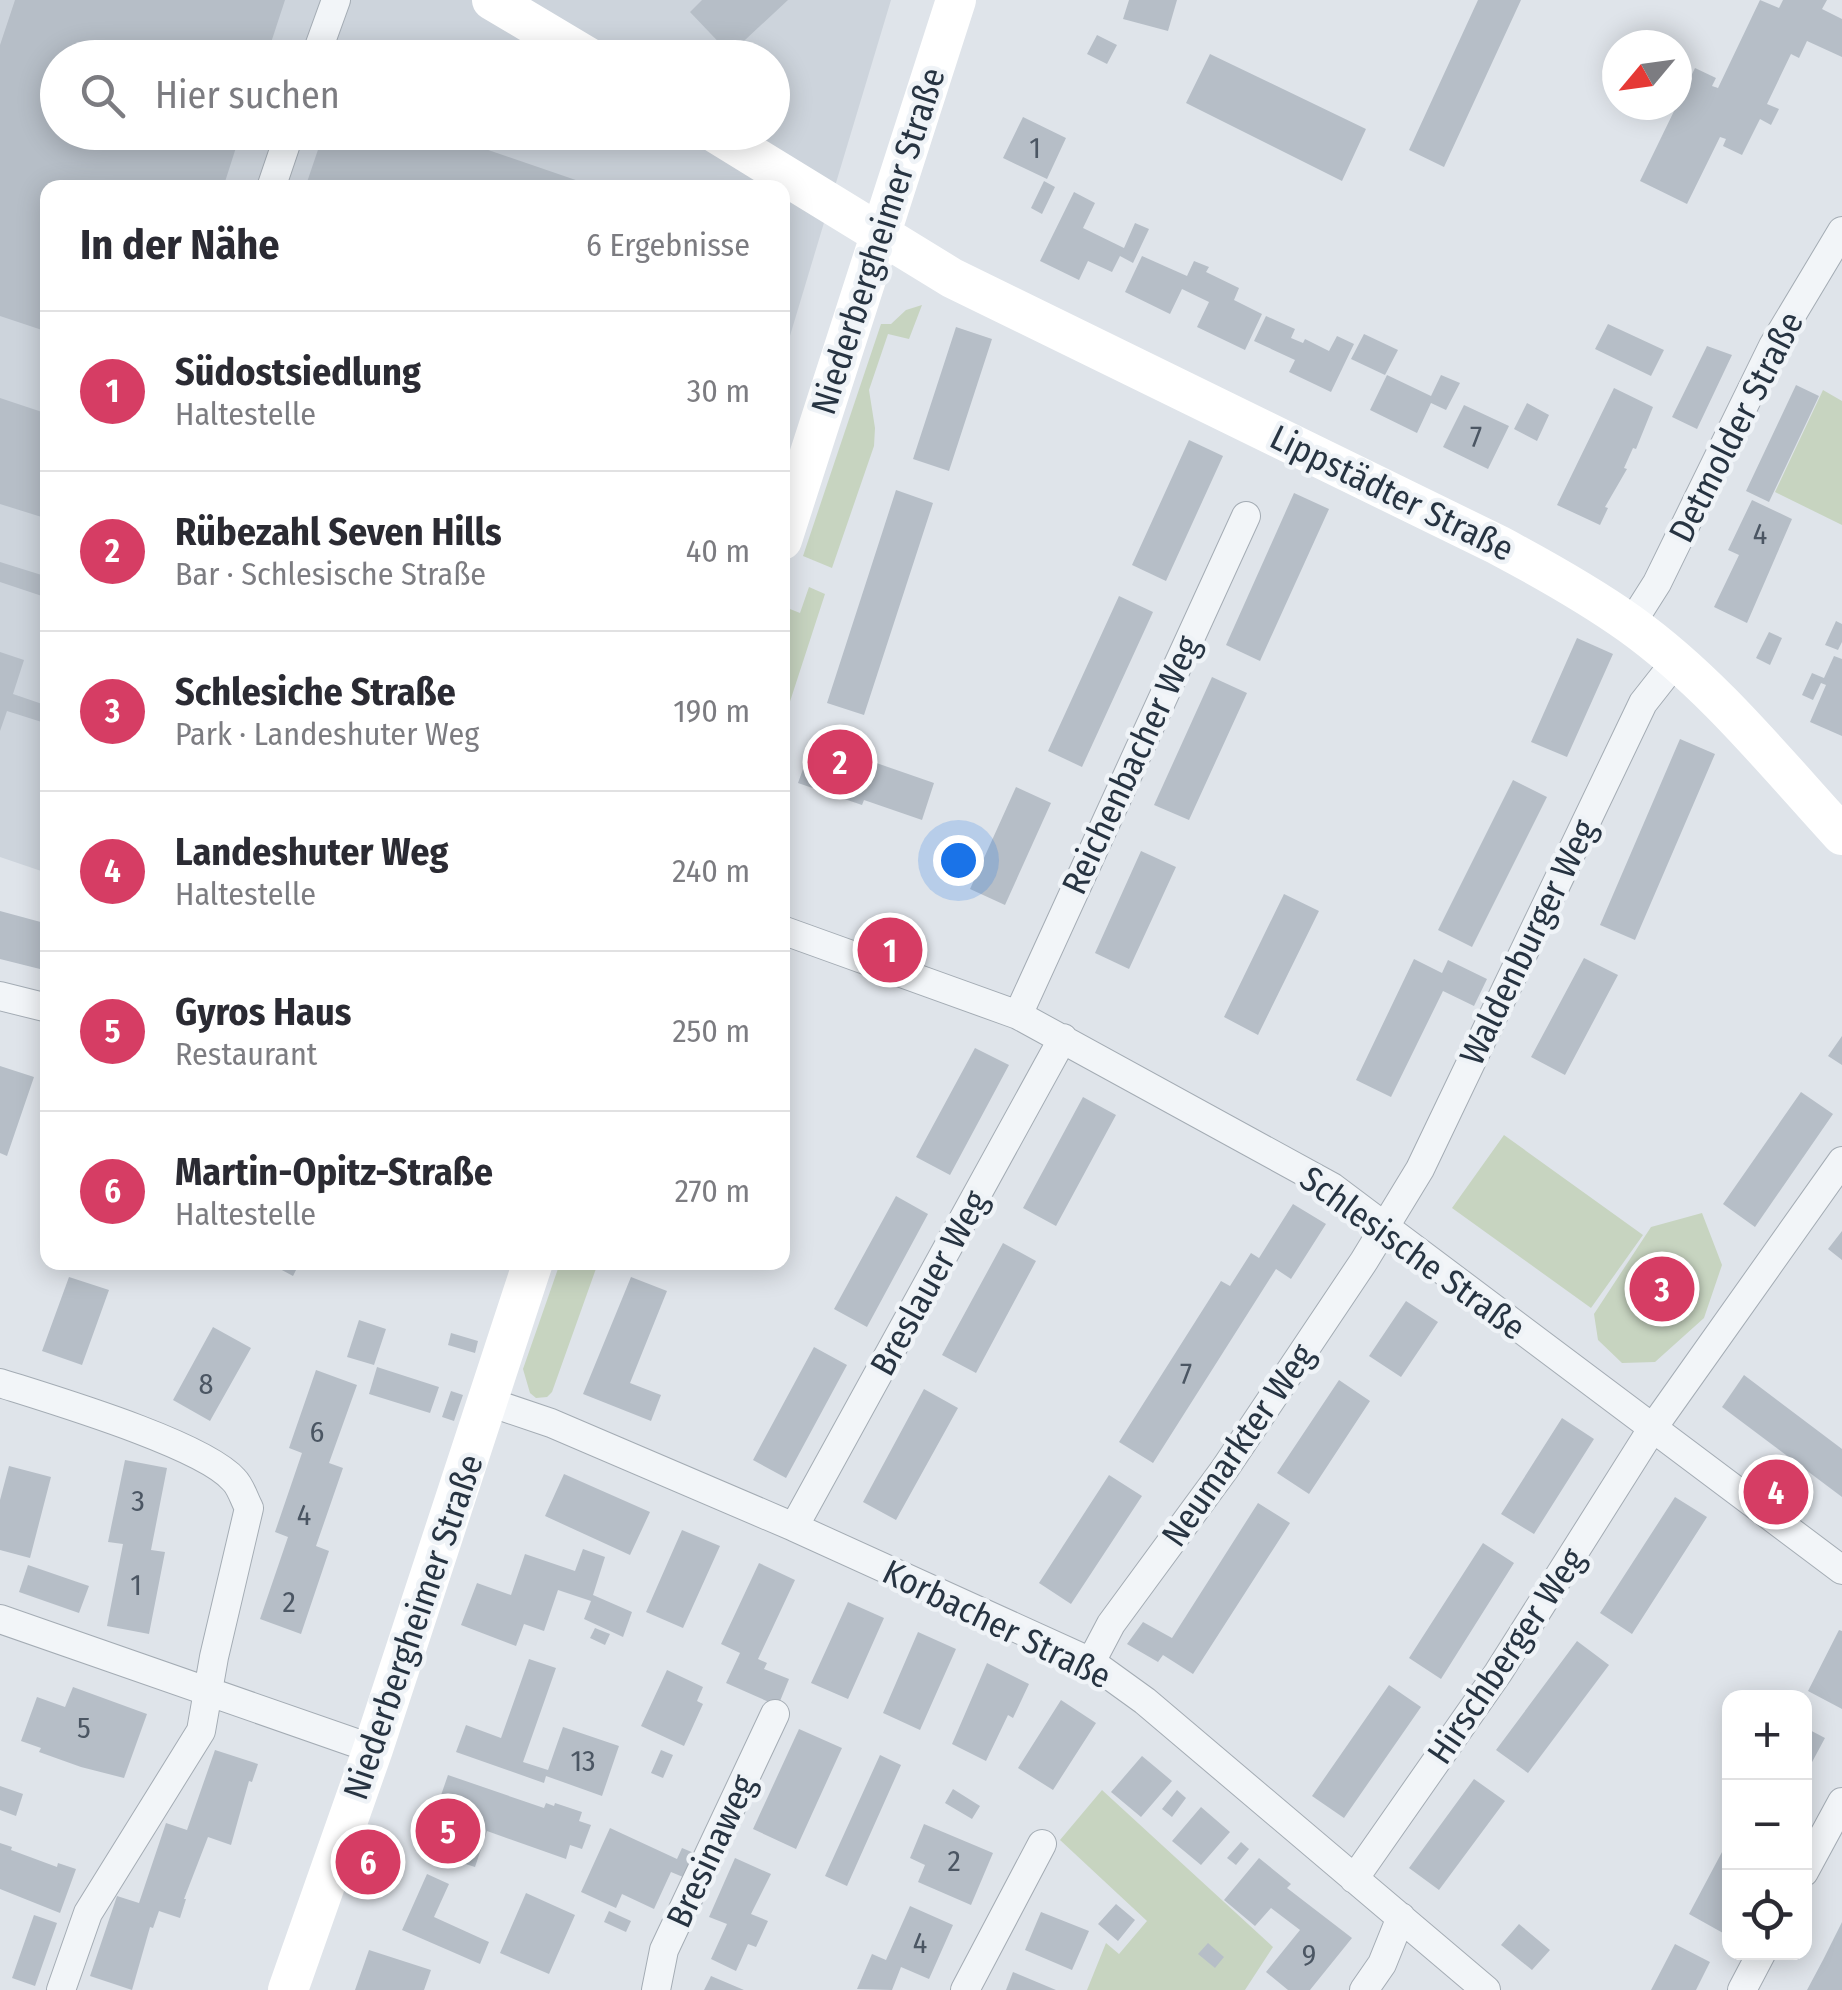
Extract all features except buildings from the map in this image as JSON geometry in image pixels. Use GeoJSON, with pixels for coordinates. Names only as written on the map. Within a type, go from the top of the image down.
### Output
{"type":"FeatureCollection","features":[{"type":"Feature","properties":{"kind":"main road"},"geometry":{"type":"LineString","coordinates":[[492,0],[558,40]]}},
{"type":"Feature","properties":{"kind":"main road","name":"Niederbergheimer Straße"},"geometry":{"type":"LineString","coordinates":[[790,509],[956,0]]}},
{"type":"Feature","properties":{"kind":"main road","name":"Lippstädter Straße"},"geometry":{"type":"LineString","coordinates":[[743,150],[952,278],[1566,582],[1631,624],[1676,660],[1738,720],[1842,835]]}},
{"type":"Feature","properties":{"kind":"main road","name":"Niederbergheimer Straße"},"geometry":{"type":"LineString","coordinates":[[288,1990],[373,1749],[531,1270]]}},
{"type":"Feature","properties":{"kind":"street"},"geometry":{"type":"LineString","coordinates":[[322,40],[336,0]]}},
{"type":"Feature","properties":{"kind":"street"},"geometry":{"type":"LineString","coordinates":[[274,180],[284,150]]}},
{"type":"Feature","properties":{"kind":"street","name":"Detmolder Straße"},"geometry":{"type":"LineString","coordinates":[[1631,624],[1657,583],[1773,346],[1842,230]]}},
{"type":"Feature","properties":{"kind":"street","name":"Reichenbacher Weg"},"geometry":{"type":"LineString","coordinates":[[1018,1015],[1246,516]]}},
{"type":"Feature","properties":{"kind":"street","name":"Waldenburger Weg"},"geometry":{"type":"LineString","coordinates":[[1385,1228],[1420,1168],[1643,703],[1676,660]]}},
{"type":"Feature","properties":{"kind":"street","name":"Schlesische Straße"},"geometry":{"type":"LineString","coordinates":[[790,933],[1018,1015],[1332,1188],[1842,1570]]}},
{"type":"Feature","properties":{"kind":"street"},"geometry":{"type":"LineString","coordinates":[[0,996],[40,1006]]}},
{"type":"Feature","properties":{"kind":"street","name":"Breslauer Weg"},"geometry":{"type":"LineString","coordinates":[[794,1528],[1063,1038]]}},
{"type":"Feature","properties":{"kind":"street","name":"Hirschberger Weg"},"geometry":{"type":"LineString","coordinates":[[1354,1879],[1498,1673],[1652,1430],[1842,1161]]}},
{"type":"Feature","properties":{"kind":"street","name":"Neumarkter Weg"},"geometry":{"type":"LineString","coordinates":[[1092,1662],[1112,1624],[1224,1470],[1385,1228]]}},
{"type":"Feature","properties":{"kind":"street"},"geometry":{"type":"LineString","coordinates":[[0,1383],[80,1408],[205,1458],[235,1480],[249,1508],[202,1731],[88,1914],[61,1990]]}},
{"type":"Feature","properties":{"kind":"street","name":"Korbacher Straße"},"geometry":{"type":"LineString","coordinates":[[489,1402],[550,1423],[794,1528],[1092,1662],[1145,1702],[1486,1990]]}},
{"type":"Feature","properties":{"kind":"street"},"geometry":{"type":"LineString","coordinates":[[0,1619],[373,1749]]}},
{"type":"Feature","properties":{"kind":"street","name":"Bresinaweg"},"geometry":{"type":"LineString","coordinates":[[656,1990],[664,1950],[775,1714]]}},
{"type":"Feature","properties":{"kind":"street"},"geometry":{"type":"LineString","coordinates":[[1805,1870],[1842,1802]]}},
{"type":"Feature","properties":{"kind":"street"},"geometry":{"type":"LineString","coordinates":[[964,1990],[1042,1844]]}},
{"type":"Feature","properties":{"kind":"street"},"geometry":{"type":"LineString","coordinates":[[1364,1990],[1382,1964],[1401,1917]]}},
{"type":"Feature","properties":{"kind":"street"},"geometry":{"type":"LineString","coordinates":[[1742,1990],[1758,1960]]}},
{"type":"Feature","properties":{"kind":"shaded area"},"geometry":{"type":"Polygon","coordinates":[[[0,0],[891,0],[790,336],[790,180],[40,180],[40,871],[0,857],[0,0]]]}},
{"type":"Feature","properties":{"kind":"green space"},"geometry":{"type":"Polygon","coordinates":[[[922,305],[909,339],[888,334],[869,390],[874,446],[832,568],[803,556],[881,324],[891,324],[906,310],[922,305]]]}},
{"type":"Feature","properties":{"kind":"green space"},"geometry":{"type":"Polygon","coordinates":[[[1823,390],[1842,401],[1842,525],[1775,492],[1823,390]]]}},
{"type":"Feature","properties":{"kind":"green space"},"geometry":{"type":"Polygon","coordinates":[[[809,587],[825,594],[790,702],[790,609],[800,613],[809,587]]]}},
{"type":"Feature","properties":{"kind":"green space"},"geometry":{"type":"Polygon","coordinates":[[[1504,1135],[1643,1235],[1591,1308],[1452,1208],[1504,1135]]]}},
{"type":"Feature","properties":{"kind":"green space"},"geometry":{"type":"Polygon","coordinates":[[[1702,1213],[1722,1265],[1704,1318],[1655,1362],[1622,1363],[1598,1340],[1594,1314],[1651,1227],[1702,1213]]]}},
{"type":"Feature","properties":{"kind":"green space"},"geometry":{"type":"Polygon","coordinates":[[[558,1270],[596,1270],[552,1392],[536,1398],[530,1393],[523,1369],[558,1270]]]}},
{"type":"Feature","properties":{"kind":"green space"},"geometry":{"type":"Polygon","coordinates":[[[1102,1790],[1273,1947],[1245,1990],[1087,1990],[1106,1943],[1119,1954],[1147,1921],[1060,1840],[1102,1790]]]}},
{"type":"Feature","properties":{"kind":"place","name":"Rübezahl Seven Hills"},"geometry":{"type":"Point","coordinates":[840,762]}},
{"type":"Feature","properties":{"kind":"place","name":"Südostsiedlung"},"geometry":{"type":"Point","coordinates":[890,950]}},
{"type":"Feature","properties":{"kind":"place","name":"Schlesiche Straße"},"geometry":{"type":"Point","coordinates":[1662,1289]}},
{"type":"Feature","properties":{"kind":"place","name":"Landeshuter Weg"},"geometry":{"type":"Point","coordinates":[1776,1492]}},
{"type":"Feature","properties":{"kind":"place","name":"Gyros Haus"},"geometry":{"type":"Point","coordinates":[448,1831]}},
{"type":"Feature","properties":{"kind":"place","name":"Martin-Opitz-Straße"},"geometry":{"type":"Point","coordinates":[368,1862]}}]}
